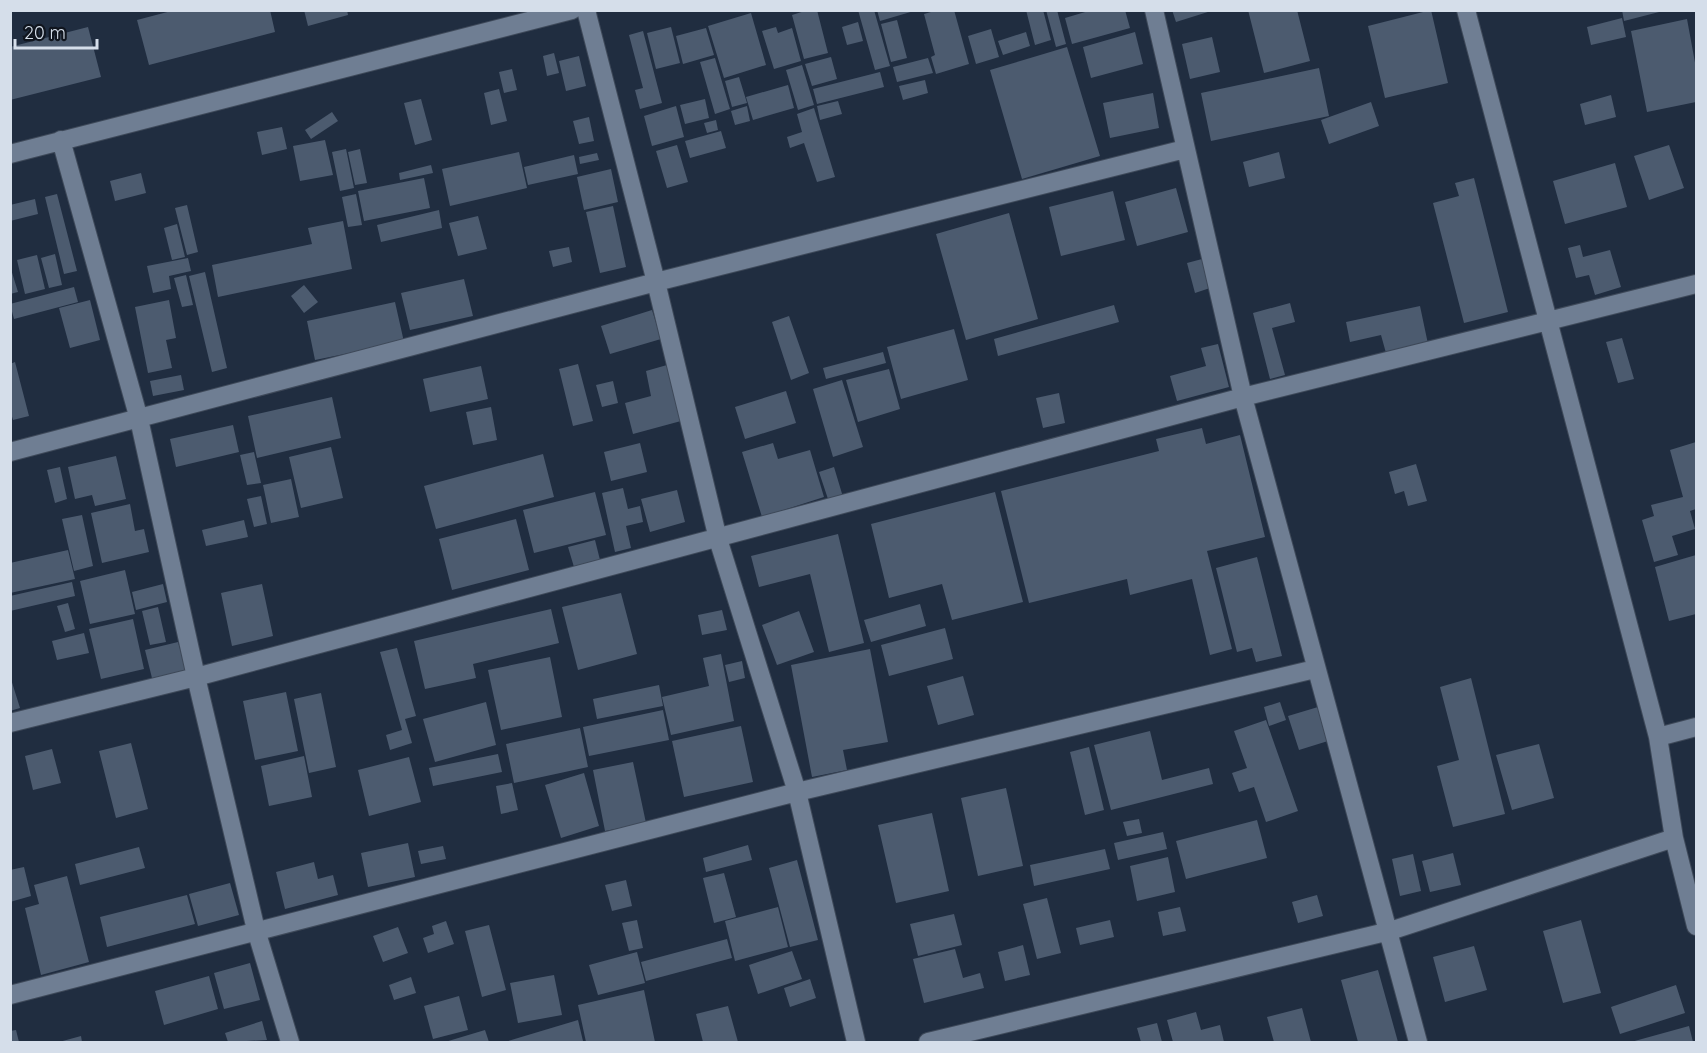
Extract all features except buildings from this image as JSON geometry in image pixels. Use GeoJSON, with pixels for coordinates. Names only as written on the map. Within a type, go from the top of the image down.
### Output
{"type":"FeatureCollection","features":[{"type":"Feature","properties":{"kind":"street"},"geometry":{"type":"LineString","coordinates":[[10,154],[572,10]]}},
{"type":"Feature","properties":{"kind":"street"},"geometry":{"type":"LineString","coordinates":[[586,10],[656,282],[718,539],[797,792],[856,1042]]}},
{"type":"Feature","properties":{"kind":"street"},"geometry":{"type":"LineString","coordinates":[[1154,10],[1243,397],[1315,669],[1390,931],[1418,1042]]}},
{"type":"Feature","properties":{"kind":"street"},"geometry":{"type":"LineString","coordinates":[[1466,10],[1546,322],[1658,737],[1674,838],[1696,926]]}},
{"type":"Feature","properties":{"kind":"street"},"geometry":{"type":"LineString","coordinates":[[62,140],[139,418],[196,677],[256,930],[290,1042]]}},
{"type":"Feature","properties":{"kind":"street"},"geometry":{"type":"LineString","coordinates":[[10,452],[656,282],[1185,148]]}},
{"type":"Feature","properties":{"kind":"street"},"geometry":{"type":"LineString","coordinates":[[10,723],[196,677],[718,539],[1243,397],[1696,284]]}},
{"type":"Feature","properties":{"kind":"street"},"geometry":{"type":"LineString","coordinates":[[10,995],[797,792],[1315,669]]}},
{"type":"Feature","properties":{"kind":"street"},"geometry":{"type":"LineString","coordinates":[[1658,737],[1696,727]]}},
{"type":"Feature","properties":{"kind":"street"},"geometry":{"type":"LineString","coordinates":[[928,1042],[1390,931],[1674,838]]}}]}
